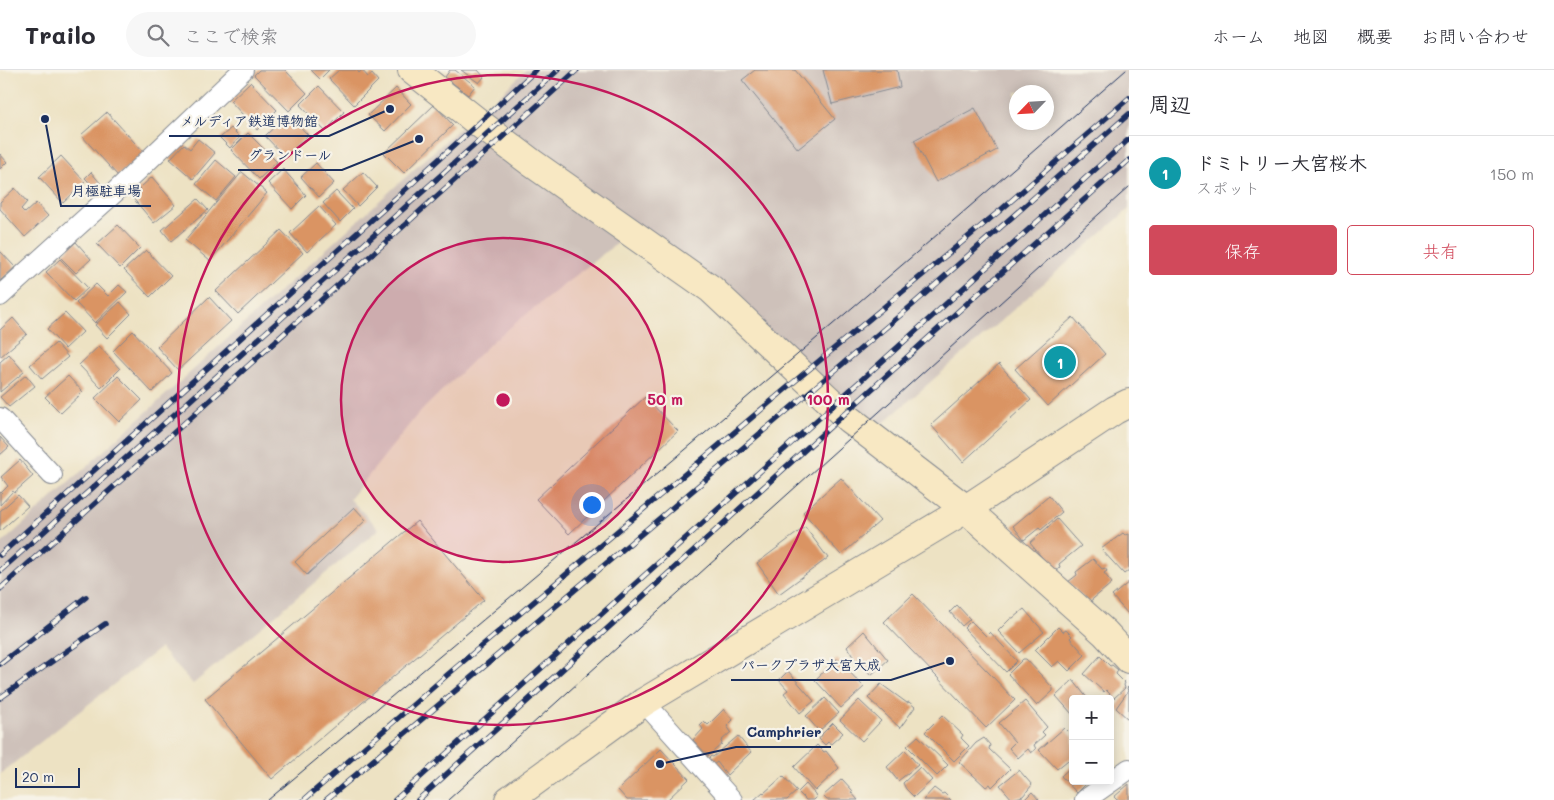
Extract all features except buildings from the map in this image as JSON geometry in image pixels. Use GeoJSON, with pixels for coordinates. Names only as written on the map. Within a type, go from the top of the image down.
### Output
{"type":"FeatureCollection","features":[{"type":"Feature","properties":{"kind":"street"},"geometry":{"type":"LineString","coordinates":[[0,296],[115,192],[243,70]]}},
{"type":"Feature","properties":{"kind":"street"},"geometry":{"type":"LineString","coordinates":[[412,70],[532,163],[711,289],[849,419],[966,508],[1105,633],[1129,659]]}},
{"type":"Feature","properties":{"kind":"street"},"geometry":{"type":"LineString","coordinates":[[509,800],[644,702],[966,508],[1115,410],[1129,403]]}},
{"type":"Feature","properties":{"kind":"street"},"geometry":{"type":"LineString","coordinates":[[0,418],[52,476]]}},
{"type":"Feature","properties":{"kind":"street"},"geometry":{"type":"LineString","coordinates":[[644,702],[732,800]]}},
{"type":"Feature","properties":{"kind":"street"},"geometry":{"type":"LineString","coordinates":[[1085,800],[1129,769]]}},
{"type":"Feature","properties":{"kind":"shaded area"},"geometry":{"type":"Polygon","coordinates":[[[526,70],[1129,70],[1129,209],[881,425],[483,111],[526,70]]]}},
{"type":"Feature","properties":{"kind":"shaded area"},"geometry":{"type":"Polygon","coordinates":[[[462,126],[622,239],[494,340],[417,415],[350,499],[379,529],[193,684],[160,648],[0,774],[0,545],[462,126]]]}},
{"type":"Feature","properties":{"kind":"tram line"},"geometry":{"type":"LineString","coordinates":[[268,800],[807,347],[1126,70]]}},
{"type":"Feature","properties":{"kind":"tram line"},"geometry":{"type":"LineString","coordinates":[[448,800],[1129,187]]}},
{"type":"Feature","properties":{"kind":"railway"},"geometry":{"type":"LineString","coordinates":[[0,555],[536,70]]}},
{"type":"Feature","properties":{"kind":"railway"},"geometry":{"type":"LineString","coordinates":[[0,571],[558,70]]}},
{"type":"Feature","properties":{"kind":"railway"},"geometry":{"type":"LineString","coordinates":[[0,589],[577,70]]}},
{"type":"Feature","properties":{"kind":"railway"},"geometry":{"type":"LineString","coordinates":[[304,800],[446,676],[1003,208],[1129,98]]}},
{"type":"Feature","properties":{"kind":"railway"},"geometry":{"type":"LineString","coordinates":[[326,800],[910,307],[1129,114]]}},
{"type":"Feature","properties":{"kind":"railway"},"geometry":{"type":"LineString","coordinates":[[395,800],[1129,139]]}},
{"type":"Feature","properties":{"kind":"railway"},"geometry":{"type":"LineString","coordinates":[[418,800],[936,331],[1129,160]]}},
{"type":"Feature","properties":{"kind":"railway"},"geometry":{"type":"LineString","coordinates":[[0,664],[86,597]]}},
{"type":"Feature","properties":{"kind":"railway"},"geometry":{"type":"LineString","coordinates":[[0,698],[105,624]]}},
{"type":"Feature","properties":{"kind":"place","name":"メルディア鉄道博物館"},"geometry":{"type":"Point","coordinates":[390,109]}},
{"type":"Feature","properties":{"kind":"place","name":"月極駐車場"},"geometry":{"type":"Point","coordinates":[45,119]}},
{"type":"Feature","properties":{"kind":"place","name":"グランドール"},"geometry":{"type":"Point","coordinates":[419,139]}},
{"type":"Feature","properties":{"kind":"place","name":"ドミトリー大宮桜木"},"geometry":{"type":"Point","coordinates":[1060,362]}},
{"type":"Feature","properties":{"kind":"place","name":"パークプラザ大宮大成"},"geometry":{"type":"Point","coordinates":[950,661]}},
{"type":"Feature","properties":{"kind":"place","name":"Camphrier"},"geometry":{"type":"Point","coordinates":[660,764]}}]}
